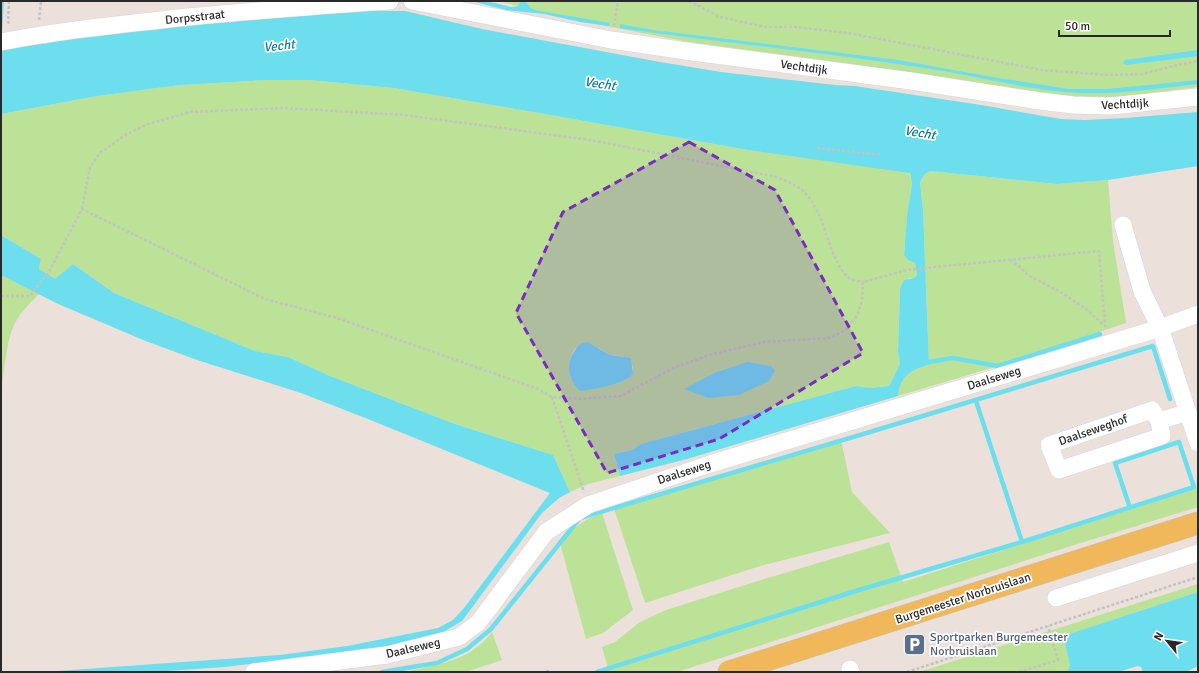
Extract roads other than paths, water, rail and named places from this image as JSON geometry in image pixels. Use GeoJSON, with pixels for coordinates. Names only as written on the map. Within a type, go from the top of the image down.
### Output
{"type":"FeatureCollection","features":[{"type":"Feature","properties":{"kind":"main road","name":"Burgemeester Norbruislaan"},"geometry":{"type":"LineString","coordinates":[[729,672],[1198,523]]}},
{"type":"Feature","properties":{"kind":"street","name":"Dorpsstraat"},"geometry":{"type":"LineString","coordinates":[[6,40],[104,26],[305,6],[390,1]]}},
{"type":"Feature","properties":{"kind":"street","name":"Vechtdijk"},"geometry":{"type":"LineString","coordinates":[[412,1],[611,40],[1073,105],[1111,106],[1198,97]]}},
{"type":"Feature","properties":{"kind":"street"},"geometry":{"type":"LineString","coordinates":[[1123,225],[1142,291],[1160,328],[1198,443]]}},
{"type":"Feature","properties":{"kind":"street","name":"Daalseweg"},"geometry":{"type":"LineString","coordinates":[[254,672],[387,655],[459,637],[478,623],[546,532],[588,505],[710,464],[1115,342],[1198,314]]}},
{"type":"Feature","properties":{"kind":"street","name":"Daalseweghof"},"geometry":{"type":"LineString","coordinates":[[1152,410],[1159,422],[1162,436],[1058,470],[1049,444],[1152,410]]}},
{"type":"Feature","properties":{"kind":"street"},"geometry":{"type":"LineString","coordinates":[[1159,422],[1188,412]]}},
{"type":"Feature","properties":{"kind":"street"},"geometry":{"type":"LineString","coordinates":[[1056,598],[1198,553]]}},
{"type":"Feature","properties":{"kind":"water"},"geometry":{"type":"Polygon","coordinates":[[[1,1],[4,1],[1,49],[1,1]]]}},
{"type":"Feature","properties":{"kind":"water"},"geometry":{"type":"Polygon","coordinates":[[[471,1],[486,1],[511,7],[518,6],[521,1],[525,1],[535,10],[610,23],[609,26],[580,22],[544,14],[506,10],[471,1]]]}},
{"type":"Feature","properties":{"kind":"water","name":"Vecht"},"geometry":{"type":"Polygon","coordinates":[[[359,11],[405,11],[482,29],[660,62],[721,72],[855,86],[1061,119],[1085,120],[1125,118],[1198,112],[1198,166],[1108,180],[1057,184],[930,171],[924,175],[920,182],[923,210],[929,365],[917,369],[904,379],[899,389],[898,396],[687,459],[620,476],[614,454],[632,450],[641,444],[856,386],[870,388],[889,386],[900,364],[898,352],[900,289],[904,280],[914,278],[917,275],[915,263],[908,260],[904,255],[907,216],[912,183],[910,173],[748,150],[394,88],[309,80],[267,80],[180,85],[97,96],[1,114],[1,49],[39,41],[43,44],[85,36],[265,18],[359,11]]]}},
{"type":"Feature","properties":{"kind":"water"},"geometry":{"type":"Polygon","coordinates":[[[620,24],[653,30],[898,60],[1069,89],[1108,89],[1198,80],[1198,84],[1108,93],[1062,92],[896,64],[620,28],[620,24]]]}},
{"type":"Feature","properties":{"kind":"water"},"geometry":{"type":"Polygon","coordinates":[[[1198,50],[1198,56],[1126,65],[1123,63],[1125,60],[1198,50]]]}},
{"type":"Feature","properties":{"kind":"water"},"geometry":{"type":"Polygon","coordinates":[[[1,235],[41,259],[39,269],[55,279],[73,264],[114,293],[255,351],[288,357],[330,376],[455,424],[553,455],[570,492],[559,498],[542,513],[462,621],[440,634],[369,650],[225,667],[153,672],[43,672],[280,655],[347,646],[438,628],[453,620],[464,608],[550,493],[301,393],[197,360],[143,340],[56,303],[1,275],[1,235]]]}},
{"type":"Feature","properties":{"kind":"water"},"geometry":{"type":"Polygon","coordinates":[[[587,342],[610,355],[631,358],[633,374],[629,378],[616,384],[580,391],[572,379],[569,368],[575,350],[580,344],[587,342]]]}},
{"type":"Feature","properties":{"kind":"water"},"geometry":{"type":"Polygon","coordinates":[[[747,362],[771,366],[775,371],[769,381],[739,395],[709,398],[684,389],[714,373],[747,362]]]}},
{"type":"Feature","properties":{"kind":"water"},"geometry":{"type":"Polygon","coordinates":[[[1198,592],[1198,666],[1186,672],[1143,672],[1141,667],[1138,666],[1118,672],[1067,672],[1070,665],[1064,639],[1066,635],[1198,592]]]}},
{"type":"Feature","properties":{"kind":"waterway"},"geometry":{"type":"LineString","coordinates":[[929,362],[953,358],[998,366],[1100,334]]}},
{"type":"Feature","properties":{"kind":"waterway"},"geometry":{"type":"LineString","coordinates":[[382,672],[437,663],[467,649],[491,629],[580,518],[1153,346],[1170,399]]}},
{"type":"Feature","properties":{"kind":"waterway"},"geometry":{"type":"LineString","coordinates":[[976,401],[1022,542]]}},
{"type":"Feature","properties":{"kind":"waterway"},"geometry":{"type":"LineString","coordinates":[[597,672],[859,590],[1022,542],[1194,487],[1179,442],[1115,463],[1130,508]]}},
{"type":"Feature","properties":{"kind":"place","name":"Sportparken Burgemeester Norbruislaan"},"geometry":{"type":"Point","coordinates":[915,644]}}]}
